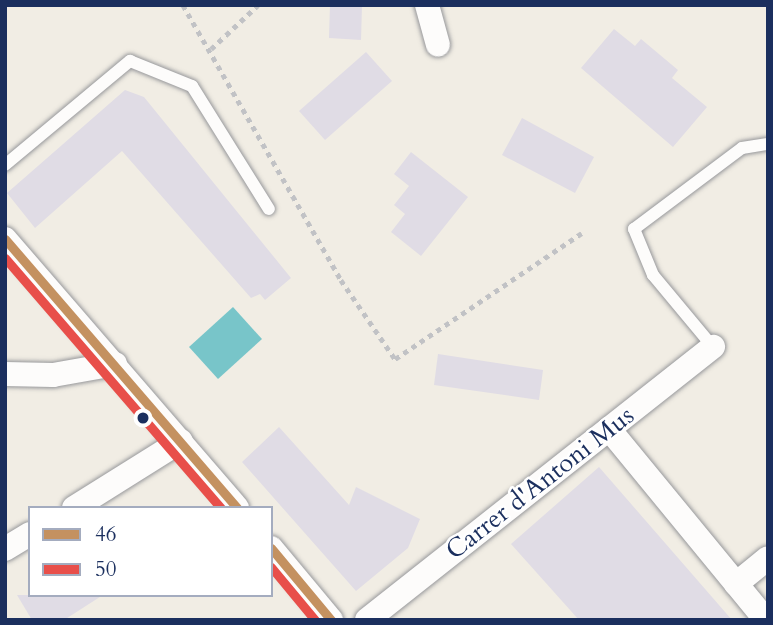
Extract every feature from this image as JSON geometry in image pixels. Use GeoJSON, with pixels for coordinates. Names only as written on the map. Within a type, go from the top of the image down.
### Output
{"type":"FeatureCollection","features":[{"type":"Feature","properties":{"kind":"street"},"geometry":{"type":"LineString","coordinates":[[427,5],[438,45]]}},
{"type":"Feature","properties":{"kind":"street"},"geometry":{"type":"LineString","coordinates":[[5,239],[235,506]]}},
{"type":"Feature","properties":{"kind":"street","name":"Carrer d'Antoni Mus"},"geometry":{"type":"LineString","coordinates":[[367,620],[713,347]]}},
{"type":"Feature","properties":{"kind":"street"},"geometry":{"type":"LineString","coordinates":[[5,374],[53,375],[115,364]]}},
{"type":"Feature","properties":{"kind":"street"},"geometry":{"type":"LineString","coordinates":[[609,429],[766,620]]}},
{"type":"Feature","properties":{"kind":"street"},"geometry":{"type":"LineString","coordinates":[[77,506],[181,441]]}},
{"type":"Feature","properties":{"kind":"street"},"geometry":{"type":"LineString","coordinates":[[5,549],[28,535]]}},
{"type":"Feature","properties":{"kind":"street"},"geometry":{"type":"LineString","coordinates":[[273,550],[331,620]]}},
{"type":"Feature","properties":{"kind":"street"},"geometry":{"type":"LineString","coordinates":[[736,584],[768,558]]}},
{"type":"Feature","properties":{"kind":"lane"},"geometry":{"type":"LineString","coordinates":[[5,165],[130,61],[192,86],[269,209]]}},
{"type":"Feature","properties":{"kind":"lane"},"geometry":{"type":"LineString","coordinates":[[713,347],[653,275],[634,229],[742,148],[768,144]]}},
{"type":"Feature","properties":{"kind":"path"},"geometry":{"type":"LineString","coordinates":[[183,5],[211,49],[341,279],[395,359],[582,233]]}},
{"type":"Feature","properties":{"kind":"path"},"geometry":{"type":"LineString","coordinates":[[211,49],[258,5]]}},
{"type":"Feature","properties":{"kind":"water"},"geometry":{"type":"Polygon","coordinates":[[[233,307],[262,339],[218,379],[189,347],[233,307]]]}},
{"type":"Feature","properties":{"kind":"building"},"geometry":{"type":"Polygon","coordinates":[[[330,5],[362,5],[361,40],[329,38],[330,5]]]}},
{"type":"Feature","properties":{"kind":"building"},"geometry":{"type":"Polygon","coordinates":[[[614,29],[635,46],[641,39],[678,70],[672,78],[707,107],[673,147],[581,68],[614,29]]]}},
{"type":"Feature","properties":{"kind":"building"},"geometry":{"type":"Polygon","coordinates":[[[366,52],[392,81],[325,140],[299,111],[366,52]]]}},
{"type":"Feature","properties":{"kind":"building"},"geometry":{"type":"Polygon","coordinates":[[[125,90],[144,97],[291,278],[265,300],[260,294],[251,298],[122,151],[35,228],[7,193],[125,90]]]}},
{"type":"Feature","properties":{"kind":"building"},"geometry":{"type":"Polygon","coordinates":[[[522,118],[594,157],[575,193],[502,155],[522,118]]]}},
{"type":"Feature","properties":{"kind":"building"},"geometry":{"type":"Polygon","coordinates":[[[411,152],[468,197],[421,256],[391,232],[405,214],[394,205],[409,186],[394,174],[411,152]]]}},
{"type":"Feature","properties":{"kind":"building"},"geometry":{"type":"Polygon","coordinates":[[[438,354],[543,370],[539,400],[434,385],[438,354]]]}},
{"type":"Feature","properties":{"kind":"building"},"geometry":{"type":"Polygon","coordinates":[[[279,427],[349,505],[356,487],[420,519],[408,548],[356,591],[242,462],[279,427]]]}},
{"type":"Feature","properties":{"kind":"building"},"geometry":{"type":"Polygon","coordinates":[[[599,467],[732,620],[579,620],[511,544],[599,467]]]}},
{"type":"Feature","properties":{"kind":"building"},"geometry":{"type":"Polygon","coordinates":[[[17,595],[100,597],[64,620],[32,620],[17,595]]]}},
{"type":"Feature","properties":{"kind":"transit line","name":"46"},"geometry":{"type":"LineString","coordinates":[[5,239],[235,506]]}},
{"type":"Feature","properties":{"kind":"transit line","name":"50"},"geometry":{"type":"LineString","coordinates":[[5,258],[219,506]]}},
{"type":"Feature","properties":{"kind":"transit line","name":"46"},"geometry":{"type":"LineString","coordinates":[[273,550],[331,620]]}},
{"type":"Feature","properties":{"kind":"transit line","name":"50"},"geometry":{"type":"LineString","coordinates":[[273,569],[315,620]]}}]}
